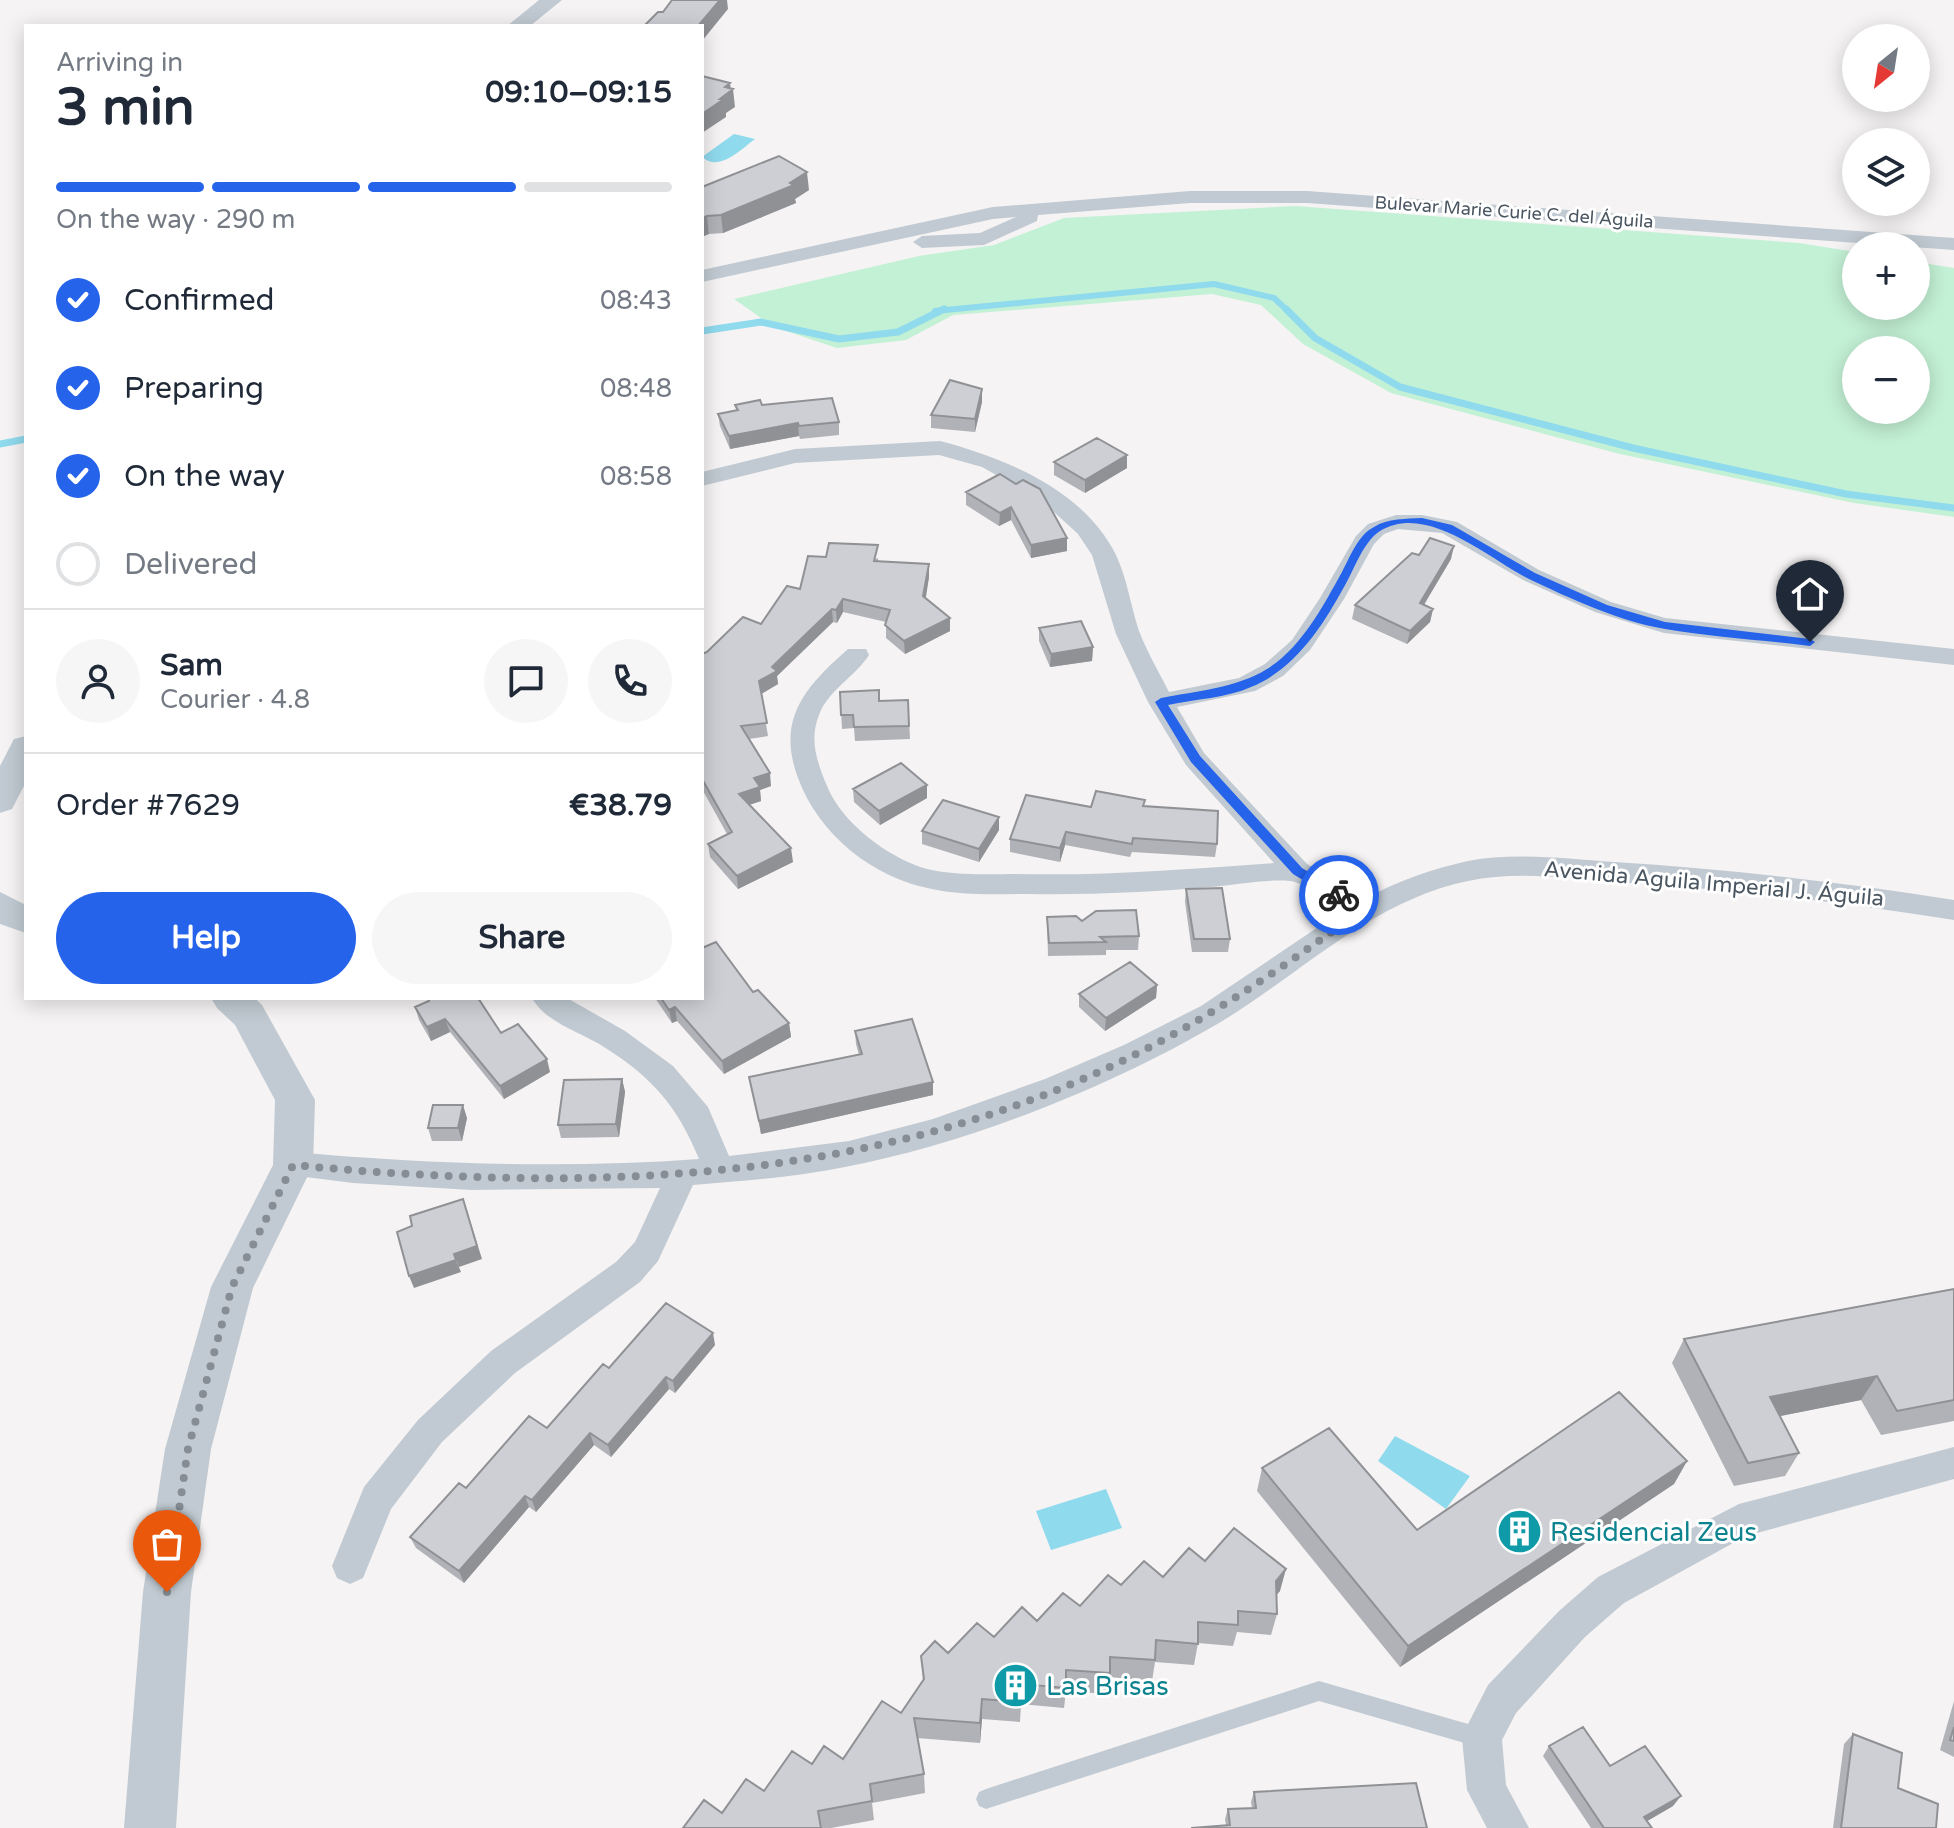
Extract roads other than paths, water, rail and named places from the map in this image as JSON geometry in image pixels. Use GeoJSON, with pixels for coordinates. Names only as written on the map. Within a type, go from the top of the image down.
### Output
{"type":"FeatureCollection","features":[{"type":"Feature","properties":{"kind":"street"},"geometry":{"type":"LineString","coordinates":[[520,24],[552,0]]}},
{"type":"Feature","properties":{"kind":"street","name":"Bulevar Marie Curie C. del Águila"},"geometry":{"type":"LineString","coordinates":[[704,276],[962,219],[1073,205],[1190,197],[1307,197],[1954,244]]}},
{"type":"Feature","properties":{"kind":"street","name":"Bulevar Marie Curie C. del Águila"},"geometry":{"type":"LineString","coordinates":[[704,289],[915,242],[984,239],[1017,221],[1073,205]]}},
{"type":"Feature","properties":{"kind":"street"},"geometry":{"type":"LineString","coordinates":[[968,240],[951,231],[962,219],[991,223],[996,229],[993,235]]}},
{"type":"Feature","properties":{"kind":"street"},"geometry":{"type":"LineString","coordinates":[[704,479],[795,456],[940,448],[990,462],[1049,495],[1086,529],[1104,555],[1128,634],[1161,702],[1195,759],[1297,871],[1362,910]]}},
{"type":"Feature","properties":{"kind":"street"},"geometry":{"type":"LineString","coordinates":[[1161,702],[1246,685],[1274,670],[1301,645],[1332,599],[1364,541],[1376,529],[1396,522],[1422,522],[1449,527],[1531,575],[1603,607],[1664,625],[1954,657]]}},
{"type":"Feature","properties":{"kind":"street"},"geometry":{"type":"LineString","coordinates":[[857,655],[825,682],[808,711],[801,745],[812,784],[838,824],[868,849],[910,874],[965,883],[1066,886],[1297,871]]}},
{"type":"Feature","properties":{"kind":"street"},"geometry":{"type":"LineString","coordinates":[[0,801],[24,751]]}},
{"type":"Feature","properties":{"kind":"street","name":"Avenida Aguila Imperial J. Águila"},"geometry":{"type":"LineString","coordinates":[[293,1165],[398,1175],[528,1179],[682,1174],[846,1154],[970,1122],[1069,1085],[1180,1031],[1276,972],[1362,910],[1414,887],[1469,871],[1541,867],[1835,891],[1954,910]]}},
{"type":"Feature","properties":{"kind":"street"},"geometry":{"type":"LineString","coordinates":[[0,905],[24,919]]}},
{"type":"Feature","properties":{"kind":"street"},"geometry":{"type":"LineString","coordinates":[[150,1828],[167,1592],[188,1449],[232,1287],[293,1165],[295,1100],[249,1015],[232,1000]]}},
{"type":"Feature","properties":{"kind":"street"},"geometry":{"type":"LineString","coordinates":[[549,1000],[615,1039],[662,1074],[697,1116],[720,1171]]}},
{"type":"Feature","properties":{"kind":"street"},"geometry":{"type":"LineString","coordinates":[[350,1566],[377,1499],[430,1431],[503,1362],[628,1272],[647,1251],[682,1174]]}},
{"type":"Feature","properties":{"kind":"street"},"geometry":{"type":"LineString","coordinates":[[1509,1828],[1487,1790],[1482,1738],[1502,1699],[1572,1624],[1611,1590],[1739,1521],[1954,1463]]}},
{"type":"Feature","properties":{"kind":"lane"},"geometry":{"type":"LineString","coordinates":[[986,1799],[1319,1691],[1482,1738]]}},
{"type":"Feature","properties":{"kind":"water"},"geometry":{"type":"Polygon","coordinates":[[[734,134],[755,139],[722,161],[709,161],[704,156],[734,134]]]}},
{"type":"Feature","properties":{"kind":"water"},"geometry":{"type":"Polygon","coordinates":[[[1395,1436],[1470,1476],[1446,1509],[1378,1461],[1395,1436]]]}},
{"type":"Feature","properties":{"kind":"water"},"geometry":{"type":"Polygon","coordinates":[[[1106,1489],[1122,1528],[1051,1550],[1036,1511],[1106,1489]]]}},
{"type":"Feature","properties":{"kind":"waterway"},"geometry":{"type":"LineString","coordinates":[[941,310],[1214,284],[1274,298],[1288,311]]}},
{"type":"Feature","properties":{"kind":"waterway"},"geometry":{"type":"LineString","coordinates":[[704,331],[761,322],[839,339],[898,332],[941,310]]}},
{"type":"Feature","properties":{"kind":"waterway"},"geometry":{"type":"LineString","coordinates":[[935,311],[941,310]]}},
{"type":"Feature","properties":{"kind":"waterway"},"geometry":{"type":"LineString","coordinates":[[1288,311],[1315,338],[1400,387],[1633,448],[1846,494],[1954,508]]}},
{"type":"Feature","properties":{"kind":"waterway"},"geometry":{"type":"LineString","coordinates":[[0,444],[24,439]]}},
{"type":"Feature","properties":{"kind":"place","name":"Residencial Zeus"},"geometry":{"type":"Point","coordinates":[1519,1532]}},
{"type":"Feature","properties":{"kind":"place","name":"Las Brisas"},"geometry":{"type":"Point","coordinates":[1015,1686]}}]}
